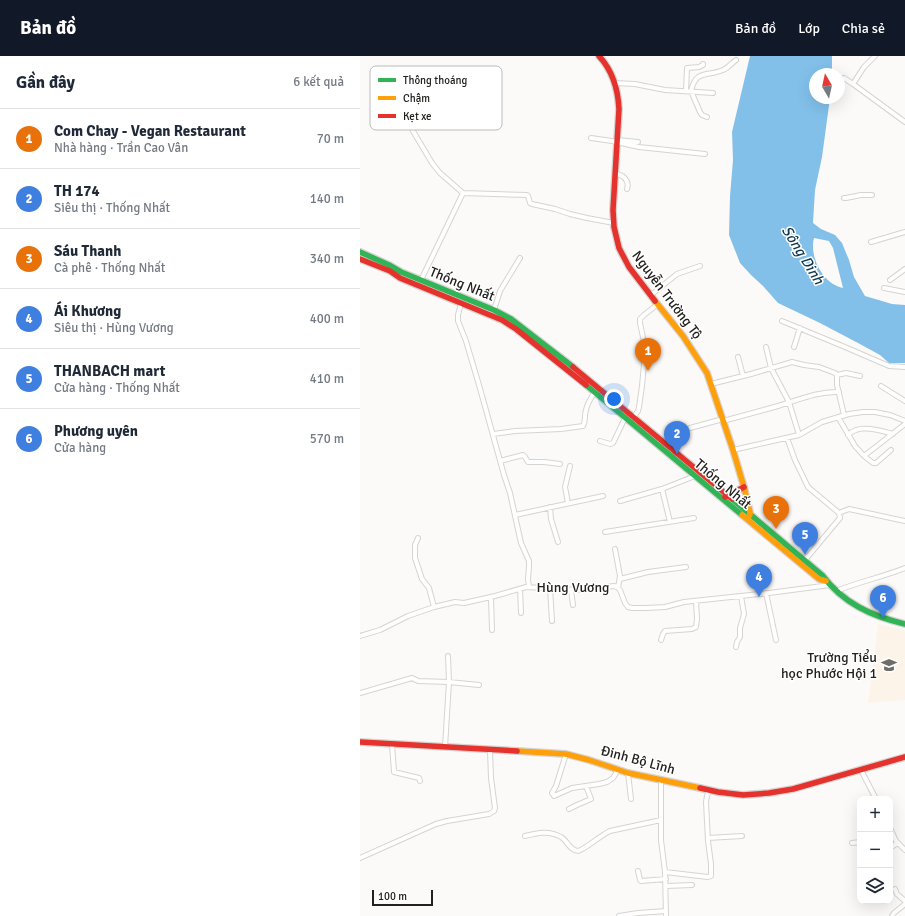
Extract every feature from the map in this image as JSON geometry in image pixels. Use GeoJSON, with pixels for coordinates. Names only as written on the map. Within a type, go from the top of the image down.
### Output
{"type":"FeatureCollection","features":[{"type":"Feature","properties":{"kind":"main road","name":"Nguyễn Trường Tộ"},"geometry":{"type":"LineString","coordinates":[[599,56],[613,74],[618,103],[613,203],[614,223],[619,248],[623,257],[636,276],[698,358],[707,373],[744,487],[750,509],[748,517]]}},
{"type":"Feature","properties":{"kind":"main road","name":"Thống Nhất"},"geometry":{"type":"LineString","coordinates":[[360,252],[421,280],[427,286],[460,303],[495,317],[516,329],[624,418],[642,429],[725,497],[819,579],[828,583]]}},
{"type":"Feature","properties":{"kind":"main road","name":"Thống Nhất"},"geometry":{"type":"LineString","coordinates":[[360,259],[390,271],[400,278],[494,310],[511,319],[534,335],[633,418],[642,429],[695,476],[725,497]]}},
{"type":"Feature","properties":{"kind":"main road"},"geometry":{"type":"LineString","coordinates":[[725,497],[744,487]]}},
{"type":"Feature","properties":{"kind":"main road","name":"Thống Nhất"},"geometry":{"type":"LineString","coordinates":[[748,517],[805,560],[822,575],[828,583]]}},
{"type":"Feature","properties":{"kind":"main road"},"geometry":{"type":"LineString","coordinates":[[828,583],[849,601],[867,611],[883,618],[905,624]]}},
{"type":"Feature","properties":{"kind":"main road","name":"Đinh Bộ Lĩnh"},"geometry":{"type":"LineString","coordinates":[[360,742],[566,754],[628,773],[729,794],[743,795],[778,792],[905,757]]}},
{"type":"Feature","properties":{"kind":"street"},"geometry":{"type":"LineString","coordinates":[[853,84],[864,67],[875,56]]}},
{"type":"Feature","properties":{"kind":"street"},"geometry":{"type":"LineString","coordinates":[[688,91],[696,79],[705,74],[723,70],[736,60]]}},
{"type":"Feature","properties":{"kind":"street"},"geometry":{"type":"LineString","coordinates":[[703,64],[699,67],[687,68],[688,91],[702,115],[707,117]]}},
{"type":"Feature","properties":{"kind":"street"},"geometry":{"type":"LineString","coordinates":[[845,79],[905,122]]}},
{"type":"Feature","properties":{"kind":"street"},"geometry":{"type":"LineString","coordinates":[[615,83],[635,84],[665,90],[713,93]]}},
{"type":"Feature","properties":{"kind":"street"},"geometry":{"type":"LineString","coordinates":[[413,130],[432,163],[440,173],[463,193],[526,195],[532,204],[581,217],[614,223]]}},
{"type":"Feature","properties":{"kind":"street"},"geometry":{"type":"LineString","coordinates":[[591,138],[638,142]]}},
{"type":"Feature","properties":{"kind":"street"},"geometry":{"type":"LineString","coordinates":[[617,141],[639,147],[705,154]]}},
{"type":"Feature","properties":{"kind":"street"},"geometry":{"type":"LineString","coordinates":[[615,174],[620,174],[625,178],[628,183],[627,189]]}},
{"type":"Feature","properties":{"kind":"street"},"geometry":{"type":"LineString","coordinates":[[421,280],[463,193]]}},
{"type":"Feature","properties":{"kind":"street"},"geometry":{"type":"LineString","coordinates":[[844,198],[872,195]]}},
{"type":"Feature","properties":{"kind":"street"},"geometry":{"type":"LineString","coordinates":[[871,242],[905,232]]}},
{"type":"Feature","properties":{"kind":"street"},"geometry":{"type":"LineString","coordinates":[[494,310],[500,291],[520,258]]}},
{"type":"Feature","properties":{"kind":"street"},"geometry":{"type":"LineString","coordinates":[[650,295],[677,274],[700,266]]}},
{"type":"Feature","properties":{"kind":"street"},"geometry":{"type":"LineString","coordinates":[[890,280],[905,269]]}},
{"type":"Feature","properties":{"kind":"street"},"geometry":{"type":"LineString","coordinates":[[884,288],[905,292]]}},
{"type":"Feature","properties":{"kind":"street"},"geometry":{"type":"LineString","coordinates":[[460,303],[458,321],[466,341],[529,564],[529,587]]}},
{"type":"Feature","properties":{"kind":"street"},"geometry":{"type":"LineString","coordinates":[[633,418],[639,407],[645,347],[640,319],[644,314],[658,304]]}},
{"type":"Feature","properties":{"kind":"street"},"geometry":{"type":"LineString","coordinates":[[782,321],[889,366],[905,367]]}},
{"type":"Feature","properties":{"kind":"street"},"geometry":{"type":"LineString","coordinates":[[794,347],[800,328]]}},
{"type":"Feature","properties":{"kind":"street"},"geometry":{"type":"LineString","coordinates":[[766,347],[771,368],[789,402],[799,435]]}},
{"type":"Feature","properties":{"kind":"street"},"geometry":{"type":"LineString","coordinates":[[738,357],[743,376]]}},
{"type":"Feature","properties":{"kind":"street"},"geometry":{"type":"LineString","coordinates":[[711,384],[794,362],[804,366],[819,367],[837,375],[846,373],[860,376]]}},
{"type":"Feature","properties":{"kind":"street"},"geometry":{"type":"LineString","coordinates":[[837,375],[837,382],[844,415]]}},
{"type":"Feature","properties":{"kind":"street"},"geometry":{"type":"LineString","coordinates":[[881,386],[905,401]]}},
{"type":"Feature","properties":{"kind":"street"},"geometry":{"type":"LineString","coordinates":[[690,428],[755,412],[824,392],[839,392]]}},
{"type":"Feature","properties":{"kind":"street"},"geometry":{"type":"LineString","coordinates":[[493,434],[583,426],[587,405],[594,393]]}},
{"type":"Feature","properties":{"kind":"street"},"geometry":{"type":"LineString","coordinates":[[733,450],[799,435],[822,422],[844,415],[875,412],[890,415],[905,422],[893,434],[864,456]]}},
{"type":"Feature","properties":{"kind":"street"},"geometry":{"type":"LineString","coordinates":[[838,417],[857,449],[873,463],[876,463],[891,450]]}},
{"type":"Feature","properties":{"kind":"street"},"geometry":{"type":"LineString","coordinates":[[600,441],[610,444],[613,443],[624,418]]}},
{"type":"Feature","properties":{"kind":"street"},"geometry":{"type":"LineString","coordinates":[[848,435],[855,430],[862,429],[871,429],[893,434]]}},
{"type":"Feature","properties":{"kind":"street"},"geometry":{"type":"LineString","coordinates":[[787,438],[795,460],[808,487],[839,513],[840,518],[805,560]]}},
{"type":"Feature","properties":{"kind":"street"},"geometry":{"type":"LineString","coordinates":[[500,461],[523,455],[528,462],[560,464]]}},
{"type":"Feature","properties":{"kind":"street"},"geometry":{"type":"LineString","coordinates":[[568,503],[565,487],[570,466]]}},
{"type":"Feature","properties":{"kind":"street"},"geometry":{"type":"LineString","coordinates":[[620,501],[662,489],[695,476]]}},
{"type":"Feature","properties":{"kind":"street"},"geometry":{"type":"LineString","coordinates":[[662,489],[670,522]]}},
{"type":"Feature","properties":{"kind":"street"},"geometry":{"type":"LineString","coordinates":[[515,515],[603,496]]}},
{"type":"Feature","properties":{"kind":"street"},"geometry":{"type":"LineString","coordinates":[[550,507],[551,519],[558,542]]}},
{"type":"Feature","properties":{"kind":"street"},"geometry":{"type":"LineString","coordinates":[[839,513],[849,509],[905,521]]}},
{"type":"Feature","properties":{"kind":"street"},"geometry":{"type":"LineString","coordinates":[[605,532],[694,518]]}},
{"type":"Feature","properties":{"kind":"street"},"geometry":{"type":"LineString","coordinates":[[418,538],[415,545],[415,558],[422,579],[429,588],[434,607]]}},
{"type":"Feature","properties":{"kind":"street"},"geometry":{"type":"LineString","coordinates":[[615,549],[620,579],[618,588]]}},
{"type":"Feature","properties":{"kind":"street"},"geometry":{"type":"LineString","coordinates":[[620,579],[648,572],[686,567]]}},
{"type":"Feature","properties":{"kind":"street"},"geometry":{"type":"LineString","coordinates":[[836,591],[853,584],[905,568]]}},
{"type":"Feature","properties":{"kind":"street","name":"Hùng Vương"},"geometry":{"type":"LineString","coordinates":[[360,636],[380,630],[408,616],[434,607],[454,602],[464,603],[529,587],[587,590],[612,586],[618,588],[629,608],[659,608],[681,603],[766,593],[828,583]]}},
{"type":"Feature","properties":{"kind":"street"},"geometry":{"type":"LineString","coordinates":[[550,588],[552,620]]}},
{"type":"Feature","properties":{"kind":"street"},"geometry":{"type":"LineString","coordinates":[[520,589],[521,613]]}},
{"type":"Feature","properties":{"kind":"street"},"geometry":{"type":"LineString","coordinates":[[571,590],[573,605]]}},
{"type":"Feature","properties":{"kind":"street"},"geometry":{"type":"LineString","coordinates":[[766,593],[776,640]]}},
{"type":"Feature","properties":{"kind":"street"},"geometry":{"type":"LineString","coordinates":[[736,647],[740,637],[740,628],[744,614],[741,596]]}},
{"type":"Feature","properties":{"kind":"street"},"geometry":{"type":"LineString","coordinates":[[491,597],[492,630]]}},
{"type":"Feature","properties":{"kind":"street"},"geometry":{"type":"LineString","coordinates":[[661,640],[662,634],[665,632],[696,627],[696,601]]}},
{"type":"Feature","properties":{"kind":"street"},"geometry":{"type":"LineString","coordinates":[[445,747],[448,656]]}},
{"type":"Feature","properties":{"kind":"street"},"geometry":{"type":"LineString","coordinates":[[360,693],[412,678],[418,681],[479,685]]}},
{"type":"Feature","properties":{"kind":"street"},"geometry":{"type":"LineString","coordinates":[[392,744],[394,772],[419,778],[420,780]]}},
{"type":"Feature","properties":{"kind":"street"},"geometry":{"type":"LineString","coordinates":[[360,858],[436,824],[447,821],[473,818],[492,813],[495,808],[491,778],[490,750]]}},
{"type":"Feature","properties":{"kind":"street"},"geometry":{"type":"LineString","coordinates":[[566,754],[553,793],[554,796],[572,788],[607,782],[613,778],[618,770]]}},
{"type":"Feature","properties":{"kind":"street"},"geometry":{"type":"LineString","coordinates":[[861,770],[874,796]]}},
{"type":"Feature","properties":{"kind":"street"},"geometry":{"type":"LineString","coordinates":[[628,773],[631,799]]}},
{"type":"Feature","properties":{"kind":"street"},"geometry":{"type":"LineString","coordinates":[[619,916],[638,913],[666,914],[666,879],[661,840],[661,780]]}},
{"type":"Feature","properties":{"kind":"street"},"geometry":{"type":"LineString","coordinates":[[569,809],[590,799],[586,786]]}},
{"type":"Feature","properties":{"kind":"street"},"geometry":{"type":"LineString","coordinates":[[665,872],[708,877],[711,876],[706,802],[710,790]]}},
{"type":"Feature","properties":{"kind":"street"},"geometry":{"type":"LineString","coordinates":[[525,836],[543,832],[557,835],[564,838],[573,850],[577,851],[610,831],[661,820]]}},
{"type":"Feature","properties":{"kind":"street"},"geometry":{"type":"LineString","coordinates":[[892,832],[898,844],[905,850]]}},
{"type":"Feature","properties":{"kind":"street"},"geometry":{"type":"LineString","coordinates":[[708,838],[742,836]]}},
{"type":"Feature","properties":{"kind":"street"},"geometry":{"type":"LineString","coordinates":[[852,843],[857,842]]}},
{"type":"Feature","properties":{"kind":"street"},"geometry":{"type":"LineString","coordinates":[[893,846],[898,844]]}},
{"type":"Feature","properties":{"kind":"street"},"geometry":{"type":"LineString","coordinates":[[638,871],[641,881],[666,879]]}},
{"type":"Feature","properties":{"kind":"street"},"geometry":{"type":"LineString","coordinates":[[666,886],[692,885]]}},
{"type":"Feature","properties":{"kind":"street"},"geometry":{"type":"LineString","coordinates":[[892,916],[905,903],[897,894],[895,889]]}},
{"type":"Feature","properties":{"kind":"shaded area","name":"Trường Tiểu học Phước Hội 1"},"geometry":{"type":"Polygon","coordinates":[[[878,624],[905,630],[905,700],[868,703],[878,624]]]}},
{"type":"Feature","properties":{"kind":"water","name":"Sông Dinh"},"geometry":{"type":"Polygon","coordinates":[[[750,56],[832,56],[832,68],[809,68],[809,104],[829,104],[822,157],[815,190],[813,223],[821,229],[835,235],[842,243],[854,277],[865,296],[892,304],[905,305],[905,363],[889,363],[880,355],[858,343],[778,303],[740,263],[729,235],[733,160],[732,132],[750,56]],[[814,238],[814,253],[819,269],[829,281],[843,288],[833,248],[829,241],[814,238]]]}},
{"type":"Feature","properties":{"kind":"traffic: fast"},"geometry":{"type":"LineString","coordinates":[[360,252],[401,272],[494,310],[511,319],[573,367]]}},
{"type":"Feature","properties":{"kind":"traffic: fast"},"geometry":{"type":"LineString","coordinates":[[586,385],[742,515]]}},
{"type":"Feature","properties":{"kind":"traffic: fast"},"geometry":{"type":"LineString","coordinates":[[732,499],[822,575],[830,585],[849,601],[881,617],[905,624]]}},
{"type":"Feature","properties":{"kind":"traffic: slow"},"geometry":{"type":"LineString","coordinates":[[655,301],[683,336],[707,373],[744,487],[750,512],[749,516]]}},
{"type":"Feature","properties":{"kind":"traffic: slow"},"geometry":{"type":"LineString","coordinates":[[742,515],[819,579],[826,581]]}},
{"type":"Feature","properties":{"kind":"traffic: slow"},"geometry":{"type":"LineString","coordinates":[[517,751],[566,754],[628,773],[700,788]]}},
{"type":"Feature","properties":{"kind":"traffic: jam"},"geometry":{"type":"LineString","coordinates":[[599,56],[608,68],[614,81],[619,109],[613,210],[614,227],[619,248],[629,267],[655,301]]}},
{"type":"Feature","properties":{"kind":"traffic: jam"},"geometry":{"type":"LineString","coordinates":[[360,259],[390,271],[400,278],[502,320],[516,329],[586,385]]}},
{"type":"Feature","properties":{"kind":"traffic: jam"},"geometry":{"type":"LineString","coordinates":[[573,367],[732,499]]}},
{"type":"Feature","properties":{"kind":"traffic: jam"},"geometry":{"type":"LineString","coordinates":[[725,497],[744,487]]}},
{"type":"Feature","properties":{"kind":"traffic: jam"},"geometry":{"type":"LineString","coordinates":[[360,742],[517,751]]}},
{"type":"Feature","properties":{"kind":"traffic: jam"},"geometry":{"type":"LineString","coordinates":[[700,788],[743,795],[769,793],[793,789],[905,757]]}},
{"type":"Feature","properties":{"kind":"place","name":"Com Chay - Vegan Restaurant"},"geometry":{"type":"Point","coordinates":[648,371]}},
{"type":"Feature","properties":{"kind":"place","name":"TH 174"},"geometry":{"type":"Point","coordinates":[677,454]}},
{"type":"Feature","properties":{"kind":"place","name":"Sáu Thanh"},"geometry":{"type":"Point","coordinates":[776,529]}},
{"type":"Feature","properties":{"kind":"place","name":"THANBACH mart"},"geometry":{"type":"Point","coordinates":[805,555]}},
{"type":"Feature","properties":{"kind":"place","name":"Ái Khương"},"geometry":{"type":"Point","coordinates":[759,597]}},
{"type":"Feature","properties":{"kind":"place","name":"Phương uyên"},"geometry":{"type":"Point","coordinates":[883,618]}},
{"type":"Feature","properties":{"kind":"place","name":"Trường Tiểu học Phước Hội 1"},"geometry":{"type":"Point","coordinates":[889,665]}}]}
